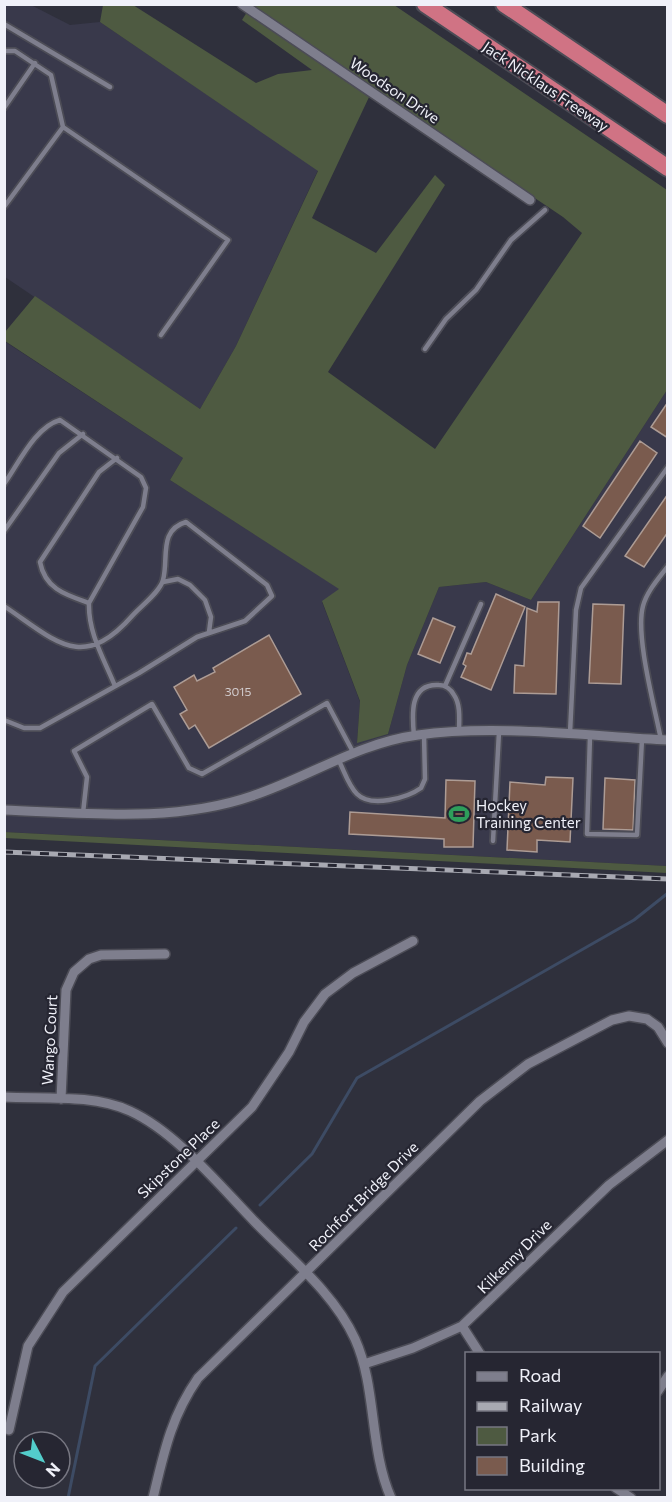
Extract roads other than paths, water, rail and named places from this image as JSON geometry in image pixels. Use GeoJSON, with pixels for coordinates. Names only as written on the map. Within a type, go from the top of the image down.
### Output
{"type":"FeatureCollection","features":[{"type":"Feature","properties":{"kind":"highway","name":"Jack Nicklaus Freeway"},"geometry":{"type":"LineString","coordinates":[[425,4],[668,168]]}},
{"type":"Feature","properties":{"kind":"highway"},"geometry":{"type":"LineString","coordinates":[[504,4],[668,115]]}},
{"type":"Feature","properties":{"kind":"street","name":"Woodson Drive"},"geometry":{"type":"LineString","coordinates":[[242,4],[530,200]]}},
{"type":"Feature","properties":{"kind":"street"},"geometry":{"type":"LineString","coordinates":[[4,810],[83,813],[195,811],[253,796],[353,752],[424,734],[499,732],[664,740]]}},
{"type":"Feature","properties":{"kind":"street","name":"Skipstone Place"},"geometry":{"type":"LineString","coordinates":[[9,1430],[28,1346],[63,1292],[252,1107],[289,1052],[304,1022],[325,994],[353,974],[413,941]]}},
{"type":"Feature","properties":{"kind":"street","name":"Wango Court"},"geometry":{"type":"LineString","coordinates":[[61,1099],[66,990],[74,972],[89,959],[101,955],[165,954]]}},
{"type":"Feature","properties":{"kind":"street","name":"Rochfort Bridge Drive"},"geometry":{"type":"LineString","coordinates":[[153,1497],[170,1428],[180,1404],[198,1378],[480,1101],[528,1064],[612,1020],[629,1016],[647,1019],[658,1027],[668,1043]]}},
{"type":"Feature","properties":{"kind":"street"},"geometry":{"type":"LineString","coordinates":[[4,1097],[109,1104],[128,1110],[165,1134],[305,1274],[347,1323],[364,1364],[386,1496]]}},
{"type":"Feature","properties":{"kind":"street","name":"Kilkenny Drive"},"geometry":{"type":"LineString","coordinates":[[364,1364],[413,1348],[462,1326],[609,1185],[668,1140]]}},
{"type":"Feature","properties":{"kind":"street"},"geometry":{"type":"LineString","coordinates":[[462,1326],[479,1352]]}},
{"type":"Feature","properties":{"kind":"lane"},"geometry":{"type":"LineString","coordinates":[[4,24],[110,87]]}},
{"type":"Feature","properties":{"kind":"lane"},"geometry":{"type":"LineString","coordinates":[[4,51],[15,51],[51,75],[63,127],[228,240],[161,335]]}},
{"type":"Feature","properties":{"kind":"lane"},"geometry":{"type":"LineString","coordinates":[[4,108],[34,63]]}},
{"type":"Feature","properties":{"kind":"lane"},"geometry":{"type":"LineString","coordinates":[[4,207],[63,127]]}},
{"type":"Feature","properties":{"kind":"lane"},"geometry":{"type":"LineString","coordinates":[[425,350],[446,319],[476,290],[511,240],[545,210]]}},
{"type":"Feature","properties":{"kind":"lane"},"geometry":{"type":"LineString","coordinates":[[4,484],[49,423],[60,420],[141,477],[146,488],[143,507],[89,603],[89,619],[116,686]]}},
{"type":"Feature","properties":{"kind":"lane"},"geometry":{"type":"LineString","coordinates":[[4,531],[59,453],[83,434]]}},
{"type":"Feature","properties":{"kind":"lane"},"geometry":{"type":"LineString","coordinates":[[89,603],[52,587],[43,576],[40,562],[99,472],[117,458]]}},
{"type":"Feature","properties":{"kind":"lane"},"geometry":{"type":"LineString","coordinates":[[570,736],[576,610],[581,588],[668,467]]}},
{"type":"Feature","properties":{"kind":"lane"},"geometry":{"type":"LineString","coordinates":[[4,606],[62,645],[77,647],[98,645],[117,634],[163,582],[167,538],[177,525],[186,522],[267,585],[272,596],[245,621],[197,637],[40,728],[24,728],[4,720]]}},
{"type":"Feature","properties":{"kind":"lane"},"geometry":{"type":"LineString","coordinates":[[664,740],[641,621],[648,594],[668,566]]}},
{"type":"Feature","properties":{"kind":"lane"},"geometry":{"type":"LineString","coordinates":[[163,582],[178,579],[190,585],[205,600],[211,617],[209,632]]}},
{"type":"Feature","properties":{"kind":"lane"},"geometry":{"type":"LineString","coordinates":[[445,686],[482,604]]}},
{"type":"Feature","properties":{"kind":"lane"},"geometry":{"type":"LineString","coordinates":[[414,736],[412,711],[420,690],[435,685],[445,686],[454,694],[458,704],[459,732]]}},
{"type":"Feature","properties":{"kind":"lane"},"geometry":{"type":"LineString","coordinates":[[83,813],[87,777],[74,750],[152,704],[189,768],[202,774],[327,703],[353,752]]}},
{"type":"Feature","properties":{"kind":"lane"},"geometry":{"type":"LineString","coordinates":[[493,842],[499,732]]}},
{"type":"Feature","properties":{"kind":"lane"},"geometry":{"type":"LineString","coordinates":[[338,758],[355,793],[362,798],[369,800],[399,798],[413,794],[421,788],[425,779],[424,734]]}},
{"type":"Feature","properties":{"kind":"lane"},"geometry":{"type":"LineString","coordinates":[[590,736],[587,834],[637,836],[642,739]]}},
{"type":"Feature","properties":{"kind":"waterway"},"geometry":{"type":"LineString","coordinates":[[260,1205],[312,1154],[357,1078],[634,920],[668,893]]}},
{"type":"Feature","properties":{"kind":"waterway"},"geometry":{"type":"LineString","coordinates":[[68,1498],[95,1366],[236,1228]]}},
{"type":"Feature","properties":{"kind":"railway"},"geometry":{"type":"LineString","coordinates":[[4,852],[668,879]]}},
{"type":"Feature","properties":{"kind":"place","name":"Hockey Training Center"},"geometry":{"type":"Point","coordinates":[459,814]}}]}
